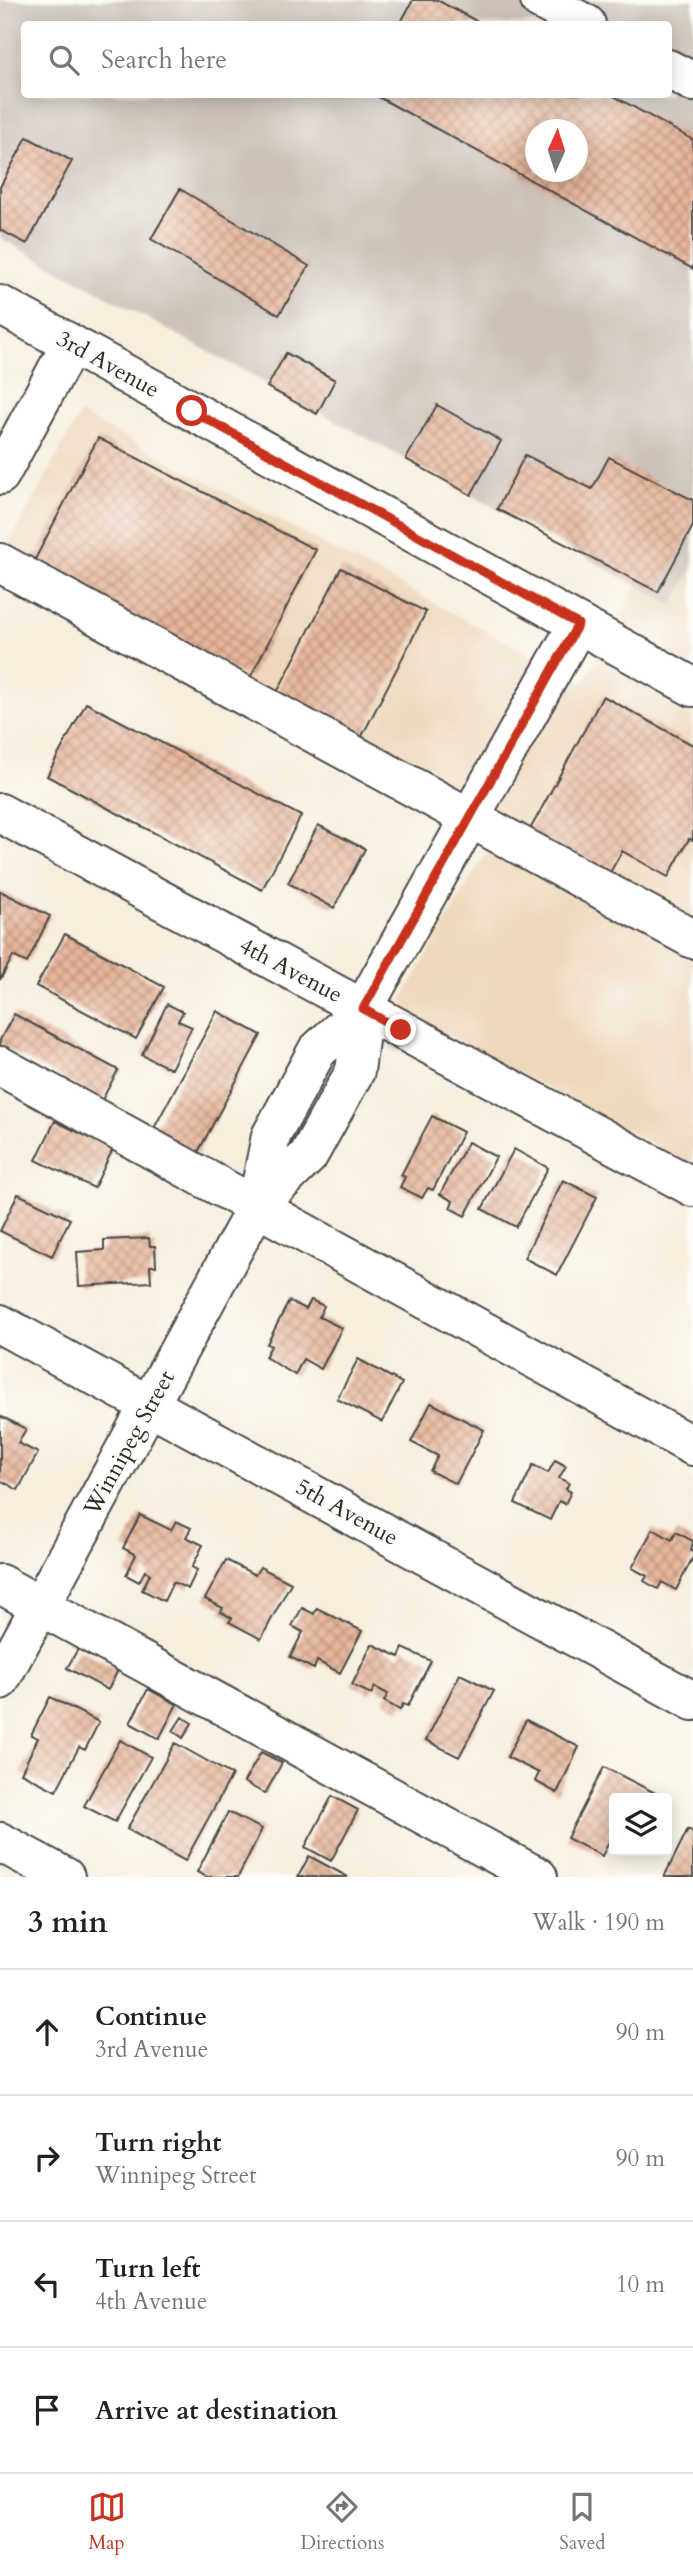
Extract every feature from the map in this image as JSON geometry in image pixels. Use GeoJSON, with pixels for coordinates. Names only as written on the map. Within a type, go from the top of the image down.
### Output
{"type":"FeatureCollection","features":[{"type":"Feature","properties":{"kind":"street"},"geometry":{"type":"LineString","coordinates":[[540,0],[580,21]]}},
{"type":"Feature","properties":{"kind":"street"},"geometry":{"type":"LineString","coordinates":[[672,71],[693,82]]}},
{"type":"Feature","properties":{"kind":"street","name":"3rd Avenue"},"geometry":{"type":"LineString","coordinates":[[0,304],[693,687]]}},
{"type":"Feature","properties":{"kind":"street"},"geometry":{"type":"LineString","coordinates":[[0,475],[71,344]]}},
{"type":"Feature","properties":{"kind":"street"},"geometry":{"type":"LineString","coordinates":[[0,563],[693,939]]}},
{"type":"Feature","properties":{"kind":"street","name":"Winnipeg Street"},"geometry":{"type":"LineString","coordinates":[[0,1679],[257,1206],[309,1156],[355,1071],[363,1009],[578,624]]}},
{"type":"Feature","properties":{"kind":"street","name":"4th Avenue"},"geometry":{"type":"LineString","coordinates":[[0,813],[693,1187]]}},
{"type":"Feature","properties":{"kind":"street"},"geometry":{"type":"LineString","coordinates":[[0,1066],[693,1446]]}},
{"type":"Feature","properties":{"kind":"street","name":"5th Avenue"},"geometry":{"type":"LineString","coordinates":[[0,1324],[691,1695]]}},
{"type":"Feature","properties":{"kind":"street"},"geometry":{"type":"LineString","coordinates":[[0,1584],[538,1877]]}},
{"type":"Feature","properties":{"kind":"street"},"geometry":{"type":"LineString","coordinates":[[0,1842],[65,1877]]}},
{"type":"Feature","properties":{"kind":"shaded area"},"geometry":{"type":"Polygon","coordinates":[[[0,0],[693,0],[693,568],[673,605],[0,238],[0,0]]]}},
{"type":"Feature","properties":{"kind":"shaded area"},"geometry":{"type":"Polygon","coordinates":[[[80,414],[583,683],[637,586],[673,605],[693,569],[693,1166],[397,1008],[503,823],[4,553],[80,414]]]}},
{"type":"Feature","properties":{"kind":"building"},"geometry":{"type":"Polygon","coordinates":[[[413,0],[437,0],[476,21],[402,21],[413,0]]]}},
{"type":"Feature","properties":{"kind":"building"},"geometry":{"type":"Polygon","coordinates":[[[380,98],[617,98],[693,140],[693,269],[534,182],[588,182],[588,119],[525,119],[525,177],[380,98]]]}},
{"type":"Feature","properties":{"kind":"building"},"geometry":{"type":"Polygon","coordinates":[[[27,137],[72,161],[27,244],[0,230],[0,187],[27,137]]]}},
{"type":"Feature","properties":{"kind":"building"},"geometry":{"type":"Polygon","coordinates":[[[180,189],[309,266],[279,315],[151,239],[180,189]]]}},
{"type":"Feature","properties":{"kind":"building"},"geometry":{"type":"Polygon","coordinates":[[[286,353],[335,380],[317,414],[267,387],[286,353]]]}},
{"type":"Feature","properties":{"kind":"building"},"geometry":{"type":"Polygon","coordinates":[[[437,405],[501,441],[471,495],[406,459],[437,405]]]}},
{"type":"Feature","properties":{"kind":"building"},"geometry":{"type":"Polygon","coordinates":[[[98,438],[316,550],[250,678],[32,565],[98,438]]]}},
{"type":"Feature","properties":{"kind":"building"},"geometry":{"type":"Polygon","coordinates":[[[525,455],[592,489],[609,457],[693,500],[693,526],[658,592],[497,509],[525,455]]]}},
{"type":"Feature","properties":{"kind":"building"},"geometry":{"type":"Polygon","coordinates":[[[341,568],[426,612],[358,744],[273,700],[341,568]]]}},
{"type":"Feature","properties":{"kind":"building"},"geometry":{"type":"Polygon","coordinates":[[[603,696],[693,745],[693,840],[689,839],[668,877],[622,851],[607,878],[527,835],[603,696]]]}},
{"type":"Feature","properties":{"kind":"building"},"geometry":{"type":"Polygon","coordinates":[[[86,703],[301,816],[262,890],[47,776],[86,703]]]}},
{"type":"Feature","properties":{"kind":"building"},"geometry":{"type":"Polygon","coordinates":[[[318,825],[365,849],[334,908],[288,883],[318,825]]]}},
{"type":"Feature","properties":{"kind":"building"},"geometry":{"type":"Polygon","coordinates":[[[0,891],[50,916],[27,963],[13,956],[0,980],[0,891]]]}},
{"type":"Feature","properties":{"kind":"building"},"geometry":{"type":"Polygon","coordinates":[[[65,934],[164,987],[136,1039],[36,986],[65,934]]]}},
{"type":"Feature","properties":{"kind":"building"},"geometry":{"type":"Polygon","coordinates":[[[167,1004],[183,1012],[178,1021],[192,1027],[171,1069],[142,1055],[167,1004]]]}},
{"type":"Feature","properties":{"kind":"building"},"geometry":{"type":"Polygon","coordinates":[[[217,1011],[261,1035],[197,1154],[153,1130],[217,1011]]]}},
{"type":"Feature","properties":{"kind":"building"},"geometry":{"type":"Polygon","coordinates":[[[14,1014],[118,1070],[102,1100],[0,1045],[14,1014]]]}},
{"type":"Feature","properties":{"kind":"building"},"geometry":{"type":"Polygon","coordinates":[[[432,1116],[463,1132],[433,1190],[428,1188],[422,1198],[400,1187],[405,1177],[401,1175],[432,1116]]]}},
{"type":"Feature","properties":{"kind":"building"},"geometry":{"type":"Polygon","coordinates":[[[55,1121],[113,1149],[94,1188],[36,1160],[55,1121]]]}},
{"type":"Feature","properties":{"kind":"building"},"geometry":{"type":"Polygon","coordinates":[[[468,1142],[496,1157],[465,1216],[450,1208],[453,1201],[440,1194],[468,1142]]]}},
{"type":"Feature","properties":{"kind":"building"},"geometry":{"type":"Polygon","coordinates":[[[514,1149],[548,1168],[516,1227],[482,1209],[514,1149]]]}},
{"type":"Feature","properties":{"kind":"building"},"geometry":{"type":"Polygon","coordinates":[[[563,1180],[597,1197],[557,1275],[524,1258],[563,1180]]]}},
{"type":"Feature","properties":{"kind":"building"},"geometry":{"type":"Polygon","coordinates":[[[18,1194],[70,1219],[52,1256],[0,1231],[18,1194]]]}},
{"type":"Feature","properties":{"kind":"building"},"geometry":{"type":"Polygon","coordinates":[[[149,1238],[150,1246],[155,1246],[156,1266],[150,1266],[151,1282],[79,1286],[77,1252],[104,1250],[104,1240],[149,1238]]]}},
{"type":"Feature","properties":{"kind":"building"},"geometry":{"type":"Polygon","coordinates":[[[311,1300],[324,1306],[319,1317],[342,1328],[321,1369],[303,1359],[295,1375],[265,1357],[271,1346],[267,1344],[289,1301],[306,1309],[311,1300]]]}},
{"type":"Feature","properties":{"kind":"building"},"geometry":{"type":"Polygon","coordinates":[[[358,1359],[402,1383],[382,1422],[337,1399],[358,1359]]]}},
{"type":"Feature","properties":{"kind":"building"},"geometry":{"type":"Polygon","coordinates":[[[431,1403],[484,1430],[456,1484],[430,1471],[438,1456],[411,1442],[431,1403]]]}},
{"type":"Feature","properties":{"kind":"building"},"geometry":{"type":"Polygon","coordinates":[[[0,1416],[26,1429],[18,1443],[38,1453],[18,1490],[0,1480],[0,1416]]]}},
{"type":"Feature","properties":{"kind":"building"},"geometry":{"type":"Polygon","coordinates":[[[555,1460],[566,1466],[559,1478],[569,1483],[566,1489],[571,1492],[565,1504],[559,1501],[550,1520],[515,1503],[533,1465],[548,1473],[555,1460]]]}},
{"type":"Feature","properties":{"kind":"building"},"geometry":{"type":"Polygon","coordinates":[[[140,1515],[171,1530],[176,1521],[191,1528],[186,1537],[203,1545],[192,1567],[197,1570],[188,1589],[173,1582],[164,1601],[142,1590],[150,1574],[145,1571],[139,1582],[126,1575],[136,1555],[123,1548],[140,1515]]]}},
{"type":"Feature","properties":{"kind":"building"},"geometry":{"type":"Polygon","coordinates":[[[653,1529],[672,1540],[676,1532],[693,1541],[693,1557],[676,1590],[662,1582],[658,1589],[644,1581],[647,1576],[632,1568],[653,1529]]]}},
{"type":"Feature","properties":{"kind":"building"},"geometry":{"type":"Polygon","coordinates":[[[226,1560],[255,1575],[260,1567],[291,1583],[261,1639],[229,1622],[232,1618],[221,1612],[223,1608],[205,1599],[226,1560]]]}},
{"type":"Feature","properties":{"kind":"building"},"geometry":{"type":"Polygon","coordinates":[[[302,1608],[314,1614],[317,1608],[362,1631],[340,1673],[317,1661],[314,1669],[290,1657],[303,1632],[292,1626],[302,1608]]]}},
{"type":"Feature","properties":{"kind":"building"},"geometry":{"type":"Polygon","coordinates":[[[372,1644],[399,1657],[403,1648],[431,1661],[408,1706],[403,1704],[400,1710],[384,1701],[388,1694],[375,1687],[371,1694],[352,1685],[372,1644]]]}},
{"type":"Feature","properties":{"kind":"building"},"geometry":{"type":"Polygon","coordinates":[[[78,1649],[118,1670],[108,1690],[67,1668],[78,1649]]]}},
{"type":"Feature","properties":{"kind":"building"},"geometry":{"type":"Polygon","coordinates":[[[460,1674],[494,1691],[459,1757],[426,1740],[460,1674]]]}},
{"type":"Feature","properties":{"kind":"building"},"geometry":{"type":"Polygon","coordinates":[[[148,1689],[177,1704],[159,1739],[130,1723],[148,1689]]]}},
{"type":"Feature","properties":{"kind":"building"},"geometry":{"type":"Polygon","coordinates":[[[50,1697],[99,1722],[85,1750],[79,1747],[56,1791],[21,1773],[38,1738],[31,1735],[50,1697]]]}},
{"type":"Feature","properties":{"kind":"building"},"geometry":{"type":"Polygon","coordinates":[[[182,1717],[192,1723],[183,1738],[173,1731],[182,1717]]]}},
{"type":"Feature","properties":{"kind":"building"},"geometry":{"type":"Polygon","coordinates":[[[526,1720],[579,1747],[557,1793],[535,1781],[539,1773],[507,1757],[526,1720]]]}},
{"type":"Feature","properties":{"kind":"building"},"geometry":{"type":"Polygon","coordinates":[[[120,1740],[151,1757],[115,1822],[84,1806],[120,1740]]]}},
{"type":"Feature","properties":{"kind":"building"},"geometry":{"type":"Polygon","coordinates":[[[175,1743],[232,1775],[185,1861],[127,1829],[175,1743]]]}},
{"type":"Feature","properties":{"kind":"building"},"geometry":{"type":"Polygon","coordinates":[[[261,1752],[282,1763],[265,1794],[244,1782],[261,1752]]]}},
{"type":"Feature","properties":{"kind":"building"},"geometry":{"type":"Polygon","coordinates":[[[604,1767],[655,1793],[609,1793],[609,1842],[602,1856],[567,1838],[604,1767]]]}},
{"type":"Feature","properties":{"kind":"building"},"geometry":{"type":"Polygon","coordinates":[[[332,1796],[358,1810],[331,1861],[305,1847],[332,1796]]]}},
{"type":"Feature","properties":{"kind":"building"},"geometry":{"type":"Polygon","coordinates":[[[228,1812],[262,1829],[238,1877],[207,1877],[197,1872],[228,1812]]]}},
{"type":"Feature","properties":{"kind":"building"},"geometry":{"type":"Polygon","coordinates":[[[688,1829],[693,1832],[693,1877],[664,1877],[688,1829]]]}},
{"type":"Feature","properties":{"kind":"building"},"geometry":{"type":"Polygon","coordinates":[[[309,1856],[348,1877],[298,1877],[309,1856]]]}},
{"type":"Feature","properties":{"kind":"route"},"geometry":{"type":"LineString","coordinates":[[192,411],[578,624],[363,1009],[401,1030]]}}]}
